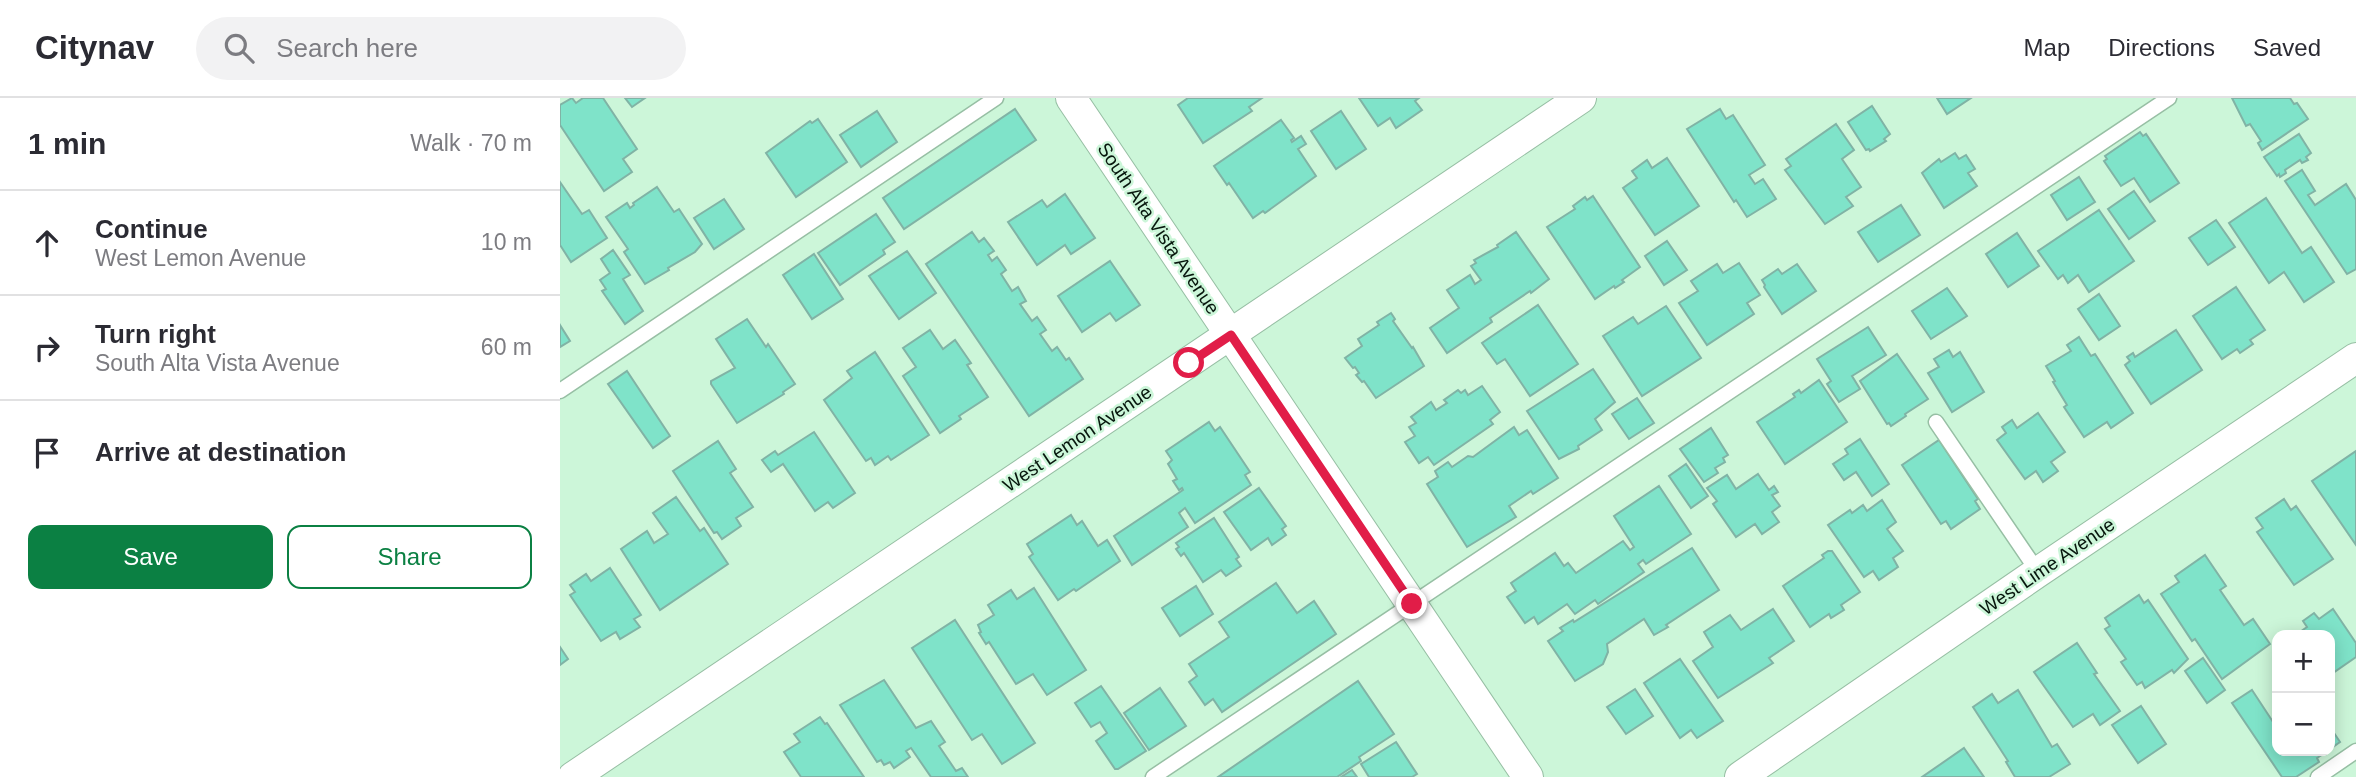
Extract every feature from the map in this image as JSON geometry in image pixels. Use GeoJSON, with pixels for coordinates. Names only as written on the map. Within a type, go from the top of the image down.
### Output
{"type":"FeatureCollection","features":[{"type":"Feature","properties":{"kind":"street","name":"South Alta Vista Avenue"},"geometry":{"type":"LineString","coordinates":[[1071,98],[1528,777]]}},
{"type":"Feature","properties":{"kind":"street","name":"West Lemon Avenue"},"geometry":{"type":"LineString","coordinates":[[573,777],[1581,98]]}},
{"type":"Feature","properties":{"kind":"street","name":"West Lime Avenue"},"geometry":{"type":"LineString","coordinates":[[1740,777],[2356,358]]}},
{"type":"Feature","properties":{"kind":"lane"},"geometry":{"type":"LineString","coordinates":[[560,391],[996,98]]}},
{"type":"Feature","properties":{"kind":"lane"},"geometry":{"type":"LineString","coordinates":[[1153,777],[2169,98]]}},
{"type":"Feature","properties":{"kind":"lane"},"geometry":{"type":"LineString","coordinates":[[1936,422],[1989,504],[2038,572]]}},
{"type":"Feature","properties":{"kind":"lane"},"geometry":{"type":"LineString","coordinates":[[2318,777],[2356,751]]}},
{"type":"Feature","properties":{"kind":"building"},"geometry":{"type":"Polygon","coordinates":[[[572,98],[576,103],[583,98],[603,98],[637,149],[623,159],[632,172],[604,191],[560,125],[560,105],[572,98]]]}},
{"type":"Feature","properties":{"kind":"building"},"geometry":{"type":"Polygon","coordinates":[[[625,98],[645,98],[632,107],[625,98]]]}},
{"type":"Feature","properties":{"kind":"building"},"geometry":{"type":"Polygon","coordinates":[[[1188,98],[1262,98],[1249,107],[1252,111],[1203,143],[1178,105],[1188,98]]]}},
{"type":"Feature","properties":{"kind":"building"},"geometry":{"type":"Polygon","coordinates":[[[1359,98],[1419,98],[1415,101],[1422,110],[1396,128],[1390,118],[1378,126],[1359,98]]]}},
{"type":"Feature","properties":{"kind":"building"},"geometry":{"type":"Polygon","coordinates":[[[1937,98],[1971,98],[1947,114],[1937,98]]]}},
{"type":"Feature","properties":{"kind":"building"},"geometry":{"type":"Polygon","coordinates":[[[2232,98],[2290,98],[2308,119],[2262,150],[2258,143],[2261,141],[2250,124],[2246,126],[2232,98]]]}},
{"type":"Feature","properties":{"kind":"building"},"geometry":{"type":"Polygon","coordinates":[[[1872,106],[1890,134],[1884,139],[1886,141],[1870,151],[1866,150],[1848,122],[1872,106]]]}},
{"type":"Feature","properties":{"kind":"building"},"geometry":{"type":"Polygon","coordinates":[[[1015,109],[1036,140],[904,229],[883,198],[1015,109]]]}},
{"type":"Feature","properties":{"kind":"building"},"geometry":{"type":"Polygon","coordinates":[[[1720,109],[1726,119],[1733,115],[1765,165],[1749,175],[1755,184],[1763,179],[1776,199],[1747,217],[1736,200],[1734,202],[1687,129],[1720,109]]]}},
{"type":"Feature","properties":{"kind":"building"},"geometry":{"type":"Polygon","coordinates":[[[877,111],[897,142],[861,167],[840,135],[877,111]]]}},
{"type":"Feature","properties":{"kind":"building"},"geometry":{"type":"Polygon","coordinates":[[[1341,111],[1366,149],[1336,169],[1311,131],[1341,111]]]}},
{"type":"Feature","properties":{"kind":"building"},"geometry":{"type":"Polygon","coordinates":[[[818,119],[847,162],[796,197],[766,153],[810,121],[812,123],[818,119]]]}},
{"type":"Feature","properties":{"kind":"building"},"geometry":{"type":"Polygon","coordinates":[[[1281,120],[1294,138],[1292,142],[1301,136],[1306,144],[1298,149],[1316,176],[1265,213],[1263,211],[1253,218],[1214,166],[1281,120]]]}},
{"type":"Feature","properties":{"kind":"building"},"geometry":{"type":"Polygon","coordinates":[[[1836,124],[1854,150],[1842,159],[1861,187],[1846,197],[1853,206],[1825,224],[1785,170],[1791,166],[1786,159],[1836,124]]]}},
{"type":"Feature","properties":{"kind":"building"},"geometry":{"type":"Polygon","coordinates":[[[2140,132],[2143,136],[2146,134],[2179,183],[2150,202],[2134,178],[2121,186],[2104,161],[2107,159],[2105,156],[2140,132]]]}},
{"type":"Feature","properties":{"kind":"building"},"geometry":{"type":"Polygon","coordinates":[[[2299,134],[2311,153],[2306,157],[2308,160],[2302,163],[2300,160],[2285,170],[2286,173],[2277,176],[2264,157],[2299,134]]]}},
{"type":"Feature","properties":{"kind":"building"},"geometry":{"type":"Polygon","coordinates":[[[1955,153],[1959,159],[1966,155],[1975,169],[1968,173],[1977,186],[1944,208],[1922,173],[1939,159],[1941,162],[1955,153]]]}},
{"type":"Feature","properties":{"kind":"building"},"geometry":{"type":"Polygon","coordinates":[[[1667,158],[1699,206],[1655,235],[1623,188],[1637,178],[1632,171],[1647,160],[1652,168],[1667,158]]]}},
{"type":"Feature","properties":{"kind":"building"},"geometry":{"type":"Polygon","coordinates":[[[2302,170],[2315,191],[2308,195],[2315,205],[2346,184],[2356,200],[2356,269],[2347,274],[2285,181],[2302,170]]]}},
{"type":"Feature","properties":{"kind":"building"},"geometry":{"type":"Polygon","coordinates":[[[2079,177],[2095,202],[2067,220],[2051,195],[2079,177]]]}},
{"type":"Feature","properties":{"kind":"building"},"geometry":{"type":"Polygon","coordinates":[[[560,182],[582,214],[589,210],[607,238],[571,262],[560,245],[560,182]]]}},
{"type":"Feature","properties":{"kind":"building"},"geometry":{"type":"Polygon","coordinates":[[[657,187],[674,212],[679,209],[702,244],[695,252],[645,284],[624,252],[628,249],[606,217],[627,203],[630,208],[633,203],[657,187]]]}},
{"type":"Feature","properties":{"kind":"building"},"geometry":{"type":"Polygon","coordinates":[[[2134,191],[2155,221],[2129,239],[2108,209],[2134,191]]]}},
{"type":"Feature","properties":{"kind":"building"},"geometry":{"type":"Polygon","coordinates":[[[1065,194],[1095,238],[1071,254],[1065,245],[1037,265],[1008,222],[1042,200],[1047,207],[1065,194]]]}},
{"type":"Feature","properties":{"kind":"building"},"geometry":{"type":"Polygon","coordinates":[[[1593,196],[1640,267],[1622,280],[1624,282],[1595,299],[1547,227],[1575,209],[1573,206],[1585,197],[1587,200],[1593,196]]]}},
{"type":"Feature","properties":{"kind":"building"},"geometry":{"type":"Polygon","coordinates":[[[2266,198],[2302,253],[2311,247],[2334,282],[2304,302],[2284,272],[2269,283],[2229,223],[2266,198]]]}},
{"type":"Feature","properties":{"kind":"building"},"geometry":{"type":"Polygon","coordinates":[[[724,199],[744,229],[714,249],[694,218],[724,199]]]}},
{"type":"Feature","properties":{"kind":"building"},"geometry":{"type":"Polygon","coordinates":[[[1901,205],[1920,235],[1878,262],[1858,232],[1901,205]]]}},
{"type":"Feature","properties":{"kind":"building"},"geometry":{"type":"Polygon","coordinates":[[[2099,210],[2134,261],[2089,292],[2078,275],[2068,283],[2063,275],[2058,279],[2038,251],[2099,210]]]}},
{"type":"Feature","properties":{"kind":"building"},"geometry":{"type":"Polygon","coordinates":[[[876,214],[895,242],[883,250],[885,254],[840,285],[818,253],[876,214]]]}},
{"type":"Feature","properties":{"kind":"building"},"geometry":{"type":"Polygon","coordinates":[[[2216,220],[2235,247],[2208,265],[2189,238],[2216,220]]]}},
{"type":"Feature","properties":{"kind":"building"},"geometry":{"type":"Polygon","coordinates":[[[972,232],[979,242],[984,238],[994,251],[988,255],[992,261],[997,257],[1006,270],[1001,274],[1012,291],[1018,287],[1026,301],[1020,304],[1032,321],[1037,317],[1046,330],[1040,334],[1052,351],[1057,347],[1066,360],[1069,358],[1083,379],[1029,416],[926,264],[972,232]]]}},
{"type":"Feature","properties":{"kind":"building"},"geometry":{"type":"Polygon","coordinates":[[[1516,232],[1549,279],[1490,318],[1492,322],[1447,353],[1430,328],[1459,308],[1447,290],[1470,275],[1475,284],[1481,280],[1471,266],[1476,263],[1474,260],[1498,247],[1497,245],[1516,232]]]}},
{"type":"Feature","properties":{"kind":"building"},"geometry":{"type":"Polygon","coordinates":[[[2017,233],[2039,266],[2008,287],[1986,254],[2017,233]]]}},
{"type":"Feature","properties":{"kind":"building"},"geometry":{"type":"Polygon","coordinates":[[[1667,241],[1687,270],[1664,285],[1645,256],[1667,241]]]}},
{"type":"Feature","properties":{"kind":"building"},"geometry":{"type":"Polygon","coordinates":[[[613,250],[630,275],[623,279],[643,311],[625,324],[602,291],[606,289],[600,280],[610,273],[601,259],[613,250]]]}},
{"type":"Feature","properties":{"kind":"building"},"geometry":{"type":"Polygon","coordinates":[[[907,251],[936,293],[899,319],[869,276],[907,251]]]}},
{"type":"Feature","properties":{"kind":"building"},"geometry":{"type":"Polygon","coordinates":[[[814,254],[843,299],[812,319],[783,275],[814,254]]]}},
{"type":"Feature","properties":{"kind":"building"},"geometry":{"type":"Polygon","coordinates":[[[1110,261],[1140,305],[1116,321],[1110,313],[1082,332],[1058,296],[1110,261]]]}},
{"type":"Feature","properties":{"kind":"building"},"geometry":{"type":"Polygon","coordinates":[[[1739,263],[1760,295],[1747,303],[1754,314],[1707,345],[1679,303],[1698,291],[1691,281],[1717,264],[1723,273],[1739,263]]]}},
{"type":"Feature","properties":{"kind":"building"},"geometry":{"type":"Polygon","coordinates":[[[1797,264],[1816,291],[1782,314],[1762,280],[1778,269],[1782,274],[1797,264]]]}},
{"type":"Feature","properties":{"kind":"building"},"geometry":{"type":"Polygon","coordinates":[[[2236,287],[2265,330],[2250,340],[2253,344],[2240,353],[2237,349],[2222,359],[2193,316],[2236,287]]]}},
{"type":"Feature","properties":{"kind":"building"},"geometry":{"type":"Polygon","coordinates":[[[1947,288],[1967,316],[1931,339],[1912,311],[1947,288]]]}},
{"type":"Feature","properties":{"kind":"building"},"geometry":{"type":"Polygon","coordinates":[[[2099,294],[2120,326],[2099,340],[2078,309],[2099,294]]]}},
{"type":"Feature","properties":{"kind":"building"},"geometry":{"type":"Polygon","coordinates":[[[1538,305],[1578,364],[1530,396],[1505,359],[1497,364],[1482,343],[1538,305]]]}},
{"type":"Feature","properties":{"kind":"building"},"geometry":{"type":"Polygon","coordinates":[[[1666,306],[1701,358],[1642,396],[1603,336],[1633,317],[1638,324],[1666,306]]]}},
{"type":"Feature","properties":{"kind":"building"},"geometry":{"type":"Polygon","coordinates":[[[1391,313],[1395,319],[1393,321],[1424,366],[1376,398],[1356,375],[1359,373],[1355,367],[1345,358],[1362,346],[1358,339],[1391,313]]]}},
{"type":"Feature","properties":{"kind":"building"},"geometry":{"type":"Polygon","coordinates":[[[747,319],[795,384],[783,392],[784,394],[737,423],[711,381],[735,368],[716,339],[747,319]]]}},
{"type":"Feature","properties":{"kind":"building"},"geometry":{"type":"Polygon","coordinates":[[[560,325],[570,341],[560,347],[560,325]]]}},
{"type":"Feature","properties":{"kind":"building"},"geometry":{"type":"Polygon","coordinates":[[[1868,327],[1886,355],[1852,376],[1860,389],[1839,402],[1827,384],[1831,381],[1817,359],[1868,327]]]}},
{"type":"Feature","properties":{"kind":"building"},"geometry":{"type":"Polygon","coordinates":[[[930,330],[943,349],[955,340],[971,363],[967,365],[988,397],[959,416],[961,419],[940,433],[903,376],[916,367],[903,348],[930,330]]]}},
{"type":"Feature","properties":{"kind":"building"},"geometry":{"type":"Polygon","coordinates":[[[2176,330],[2202,370],[2151,404],[2125,365],[2130,361],[2127,357],[2133,353],[2135,357],[2176,330]]]}},
{"type":"Feature","properties":{"kind":"building"},"geometry":{"type":"Polygon","coordinates":[[[2079,337],[2091,356],[2095,354],[2133,413],[2111,428],[2107,422],[2084,437],[2064,407],[2067,405],[2046,366],[2071,351],[2067,345],[2079,337]]]}},
{"type":"Feature","properties":{"kind":"building"},"geometry":{"type":"Polygon","coordinates":[[[1949,350],[1953,357],[1960,352],[1984,392],[1952,412],[1928,373],[1939,367],[1934,359],[1949,350]]]}},
{"type":"Feature","properties":{"kind":"building"},"geometry":{"type":"Polygon","coordinates":[[[875,352],[929,435],[891,460],[888,456],[875,465],[871,458],[866,461],[824,400],[852,378],[847,371],[875,352]]]}},
{"type":"Feature","properties":{"kind":"building"},"geometry":{"type":"Polygon","coordinates":[[[1897,354],[1928,399],[1891,426],[1887,424],[1860,381],[1897,354]]]}},
{"type":"Feature","properties":{"kind":"building"},"geometry":{"type":"Polygon","coordinates":[[[1593,369],[1615,402],[1595,419],[1602,430],[1578,446],[1579,449],[1559,459],[1527,411],[1593,369]]]}},
{"type":"Feature","properties":{"kind":"building"},"geometry":{"type":"Polygon","coordinates":[[[627,371],[670,436],[653,448],[608,384],[627,371]]]}},
{"type":"Feature","properties":{"kind":"building"},"geometry":{"type":"Polygon","coordinates":[[[1819,380],[1847,422],[1785,464],[1757,422],[1795,397],[1793,394],[1799,390],[1801,393],[1819,380]]]}},
{"type":"Feature","properties":{"kind":"building"},"geometry":{"type":"Polygon","coordinates":[[[1482,386],[1500,412],[1490,420],[1493,424],[1434,465],[1428,457],[1419,463],[1405,442],[1415,436],[1409,427],[1416,423],[1411,417],[1431,402],[1436,410],[1447,403],[1444,400],[1458,390],[1461,393],[1465,390],[1468,395],[1482,386]]]}},
{"type":"Feature","properties":{"kind":"building"},"geometry":{"type":"Polygon","coordinates":[[[1637,398],[1654,423],[1629,439],[1612,414],[1637,398]]]}},
{"type":"Feature","properties":{"kind":"building"},"geometry":{"type":"Polygon","coordinates":[[[2038,413],[2065,452],[2051,462],[2058,471],[2043,482],[2036,471],[2025,479],[1997,440],[2006,433],[2002,427],[2012,420],[2017,428],[2038,413]]]}},
{"type":"Feature","properties":{"kind":"building"},"geometry":{"type":"Polygon","coordinates":[[[1209,422],[1215,431],[1220,427],[1250,472],[1245,475],[1251,485],[1195,523],[1185,508],[1179,513],[1188,527],[1132,565],[1114,536],[1183,490],[1179,490],[1173,481],[1177,479],[1168,464],[1172,460],[1166,451],[1209,422]]]}},
{"type":"Feature","properties":{"kind":"building"},"geometry":{"type":"Polygon","coordinates":[[[1514,427],[1519,435],[1527,430],[1558,478],[1533,494],[1531,491],[1509,506],[1516,517],[1467,547],[1427,484],[1438,477],[1435,471],[1448,462],[1452,467],[1468,456],[1473,457],[1514,427]]]}},
{"type":"Feature","properties":{"kind":"building"},"geometry":{"type":"Polygon","coordinates":[[[1711,428],[1728,455],[1723,458],[1725,462],[1715,468],[1718,473],[1704,482],[1680,449],[1711,428]]]}},
{"type":"Feature","properties":{"kind":"building"},"geometry":{"type":"Polygon","coordinates":[[[814,432],[855,493],[833,508],[828,502],[815,511],[783,464],[771,472],[762,460],[775,451],[778,455],[814,432]]]}},
{"type":"Feature","properties":{"kind":"building"},"geometry":{"type":"Polygon","coordinates":[[[1860,439],[1889,484],[1872,496],[1856,472],[1844,480],[1833,464],[1848,454],[1845,449],[1860,439]]]}},
{"type":"Feature","properties":{"kind":"building"},"geometry":{"type":"Polygon","coordinates":[[[1939,440],[1978,499],[1975,501],[1980,509],[1951,529],[1946,521],[1941,524],[1902,465],[1939,440]]]}},
{"type":"Feature","properties":{"kind":"building"},"geometry":{"type":"Polygon","coordinates":[[[718,441],[736,469],[730,473],[753,507],[736,518],[741,526],[722,539],[717,532],[714,533],[673,471],[718,441]]]}},
{"type":"Feature","properties":{"kind":"building"},"geometry":{"type":"Polygon","coordinates":[[[2356,451],[2356,545],[2312,481],[2356,451]]]}},
{"type":"Feature","properties":{"kind":"building"},"geometry":{"type":"Polygon","coordinates":[[[1686,464],[1708,496],[1691,508],[1669,476],[1686,464]]]}},
{"type":"Feature","properties":{"kind":"building"},"geometry":{"type":"Polygon","coordinates":[[[1758,474],[1769,490],[1774,486],[1778,492],[1772,495],[1780,506],[1772,512],[1779,522],[1762,534],[1755,524],[1736,537],[1713,504],[1717,501],[1707,488],[1727,475],[1736,489],[1758,474]]]}},
{"type":"Feature","properties":{"kind":"building"},"geometry":{"type":"Polygon","coordinates":[[[1659,486],[1691,534],[1646,564],[1643,560],[1638,564],[1644,572],[1598,604],[1595,600],[1575,614],[1567,604],[1538,624],[1534,617],[1525,623],[1507,597],[1516,591],[1511,583],[1555,553],[1564,566],[1568,563],[1576,573],[1623,541],[1630,550],[1634,547],[1614,516],[1659,486]]]}},
{"type":"Feature","properties":{"kind":"building"},"geometry":{"type":"Polygon","coordinates":[[[1259,488],[1286,526],[1282,529],[1286,535],[1272,545],[1268,538],[1251,550],[1224,512],[1259,488]]]}},
{"type":"Feature","properties":{"kind":"building"},"geometry":{"type":"Polygon","coordinates":[[[676,497],[700,531],[704,528],[728,564],[660,610],[621,549],[647,531],[654,543],[668,534],[653,513],[676,497]]]}},
{"type":"Feature","properties":{"kind":"building"},"geometry":{"type":"Polygon","coordinates":[[[2284,499],[2291,510],[2296,506],[2333,559],[2294,585],[2257,532],[2263,528],[2256,518],[2284,499]]]}},
{"type":"Feature","properties":{"kind":"building"},"geometry":{"type":"Polygon","coordinates":[[[1882,500],[1896,522],[1887,529],[1903,551],[1893,558],[1898,567],[1879,580],[1873,571],[1864,577],[1828,525],[1850,510],[1852,513],[1863,505],[1867,511],[1882,500]]]}},
{"type":"Feature","properties":{"kind":"building"},"geometry":{"type":"Polygon","coordinates":[[[1071,515],[1077,525],[1082,521],[1098,546],[1107,540],[1120,561],[1058,600],[1029,557],[1033,554],[1027,544],[1071,515]]]}},
{"type":"Feature","properties":{"kind":"building"},"geometry":{"type":"Polygon","coordinates":[[[1214,518],[1239,557],[1236,559],[1241,566],[1226,576],[1221,570],[1203,582],[1184,553],[1181,556],[1176,549],[1179,547],[1176,543],[1214,518]]]}},
{"type":"Feature","properties":{"kind":"building"},"geometry":{"type":"Polygon","coordinates":[[[1692,548],[1719,590],[1654,635],[1644,619],[1607,644],[1608,652],[1603,664],[1575,681],[1548,641],[1563,631],[1560,628],[1573,620],[1574,622],[1692,548]]]}},
{"type":"Feature","properties":{"kind":"building"},"geometry":{"type":"Polygon","coordinates":[[[1832,551],[1860,592],[1841,605],[1844,610],[1831,618],[1829,614],[1810,627],[1783,586],[1824,558],[1822,555],[1832,551]]]}},
{"type":"Feature","properties":{"kind":"building"},"geometry":{"type":"Polygon","coordinates":[[[2205,555],[2226,586],[2220,590],[2244,625],[2253,619],[2270,644],[2222,679],[2195,639],[2192,641],[2161,594],[2179,582],[2175,576],[2205,555]]]}},
{"type":"Feature","properties":{"kind":"building"},"geometry":{"type":"Polygon","coordinates":[[[610,568],[641,615],[634,619],[640,627],[620,639],[616,632],[601,641],[570,595],[575,592],[570,585],[586,574],[591,581],[610,568]]]}},
{"type":"Feature","properties":{"kind":"building"},"geometry":{"type":"Polygon","coordinates":[[[1276,583],[1297,613],[1314,601],[1336,634],[1222,712],[1213,699],[1205,705],[1189,682],[1197,676],[1189,664],[1229,637],[1219,622],[1276,583]]]}},
{"type":"Feature","properties":{"kind":"building"},"geometry":{"type":"Polygon","coordinates":[[[1196,586],[1213,614],[1180,636],[1162,608],[1196,586]]]}},
{"type":"Feature","properties":{"kind":"building"},"geometry":{"type":"Polygon","coordinates":[[[1034,588],[1086,670],[1047,695],[1033,674],[1016,684],[989,642],[986,644],[979,633],[981,632],[978,625],[994,615],[988,605],[1011,590],[1017,599],[1034,588]]]}},
{"type":"Feature","properties":{"kind":"building"},"geometry":{"type":"Polygon","coordinates":[[[2139,595],[2144,603],[2148,600],[2188,659],[2174,673],[2172,670],[2145,688],[2142,682],[2137,685],[2121,662],[2126,659],[2105,629],[2110,626],[2105,618],[2139,595]]]}},
{"type":"Feature","properties":{"kind":"building"},"geometry":{"type":"Polygon","coordinates":[[[1773,609],[1794,641],[1769,658],[1773,663],[1718,698],[1693,661],[1713,647],[1704,632],[1730,615],[1741,630],[1773,609]]]}},
{"type":"Feature","properties":{"kind":"building"},"geometry":{"type":"Polygon","coordinates":[[[2333,609],[2356,643],[2356,657],[2335,672],[2335,630],[2303,630],[2307,627],[2303,621],[2314,613],[2319,619],[2333,609]]]}},
{"type":"Feature","properties":{"kind":"building"},"geometry":{"type":"Polygon","coordinates":[[[955,620],[1035,743],[1002,764],[982,734],[972,740],[912,648],[955,620]]]}},
{"type":"Feature","properties":{"kind":"building"},"geometry":{"type":"Polygon","coordinates":[[[2077,643],[2097,673],[2094,674],[2120,711],[2100,725],[2093,714],[2073,727],[2034,672],[2077,643]]]}},
{"type":"Feature","properties":{"kind":"building"},"geometry":{"type":"Polygon","coordinates":[[[560,647],[568,659],[560,665],[560,647]]]}},
{"type":"Feature","properties":{"kind":"building"},"geometry":{"type":"Polygon","coordinates":[[[2203,658],[2225,690],[2207,703],[2185,671],[2203,658]]]}},
{"type":"Feature","properties":{"kind":"building"},"geometry":{"type":"Polygon","coordinates":[[[1680,659],[1723,721],[1697,738],[1691,730],[1680,738],[1644,683],[1680,659]]]}},
{"type":"Feature","properties":{"kind":"building"},"geometry":{"type":"Polygon","coordinates":[[[884,680],[916,728],[931,721],[945,742],[939,746],[956,771],[962,768],[968,777],[931,777],[911,748],[906,751],[910,757],[894,768],[890,762],[884,765],[881,760],[877,762],[840,705],[884,680]]]}},
{"type":"Feature","properties":{"kind":"building"},"geometry":{"type":"Polygon","coordinates":[[[1358,681],[1394,734],[1359,757],[1361,761],[1337,777],[1218,777],[1358,681]]]}},
{"type":"Feature","properties":{"kind":"building"},"geometry":{"type":"Polygon","coordinates":[[[1101,686],[1146,751],[1118,769],[1115,769],[1096,741],[1107,733],[1100,722],[1091,727],[1075,703],[1101,686]]]}},
{"type":"Feature","properties":{"kind":"building"},"geometry":{"type":"Polygon","coordinates":[[[1160,688],[1186,726],[1149,750],[1124,713],[1160,688]]]}},
{"type":"Feature","properties":{"kind":"building"},"geometry":{"type":"Polygon","coordinates":[[[1635,689],[1653,716],[1626,734],[1607,707],[1635,689]]]}},
{"type":"Feature","properties":{"kind":"building"},"geometry":{"type":"Polygon","coordinates":[[[2018,690],[2052,747],[2057,744],[2070,764],[2049,777],[2015,777],[2006,762],[2008,761],[1973,707],[1992,694],[1998,703],[2018,690]]]}},
{"type":"Feature","properties":{"kind":"building"},"geometry":{"type":"Polygon","coordinates":[[[2252,690],[2272,720],[2272,756],[2320,756],[2317,758],[2319,762],[2296,777],[2282,777],[2232,703],[2252,690]]]}},
{"type":"Feature","properties":{"kind":"building"},"geometry":{"type":"Polygon","coordinates":[[[2141,706],[2166,744],[2138,763],[2112,725],[2141,706]]]}},
{"type":"Feature","properties":{"kind":"building"},"geometry":{"type":"Polygon","coordinates":[[[820,717],[864,777],[801,777],[784,752],[800,742],[794,734],[820,717]]]}},
{"type":"Feature","properties":{"kind":"building"},"geometry":{"type":"Polygon","coordinates":[[[1396,742],[1417,774],[1412,777],[1369,777],[1361,764],[1396,742]]]}},
{"type":"Feature","properties":{"kind":"building"},"geometry":{"type":"Polygon","coordinates":[[[1964,748],[1984,777],[1922,777],[1964,748]]]}},
{"type":"Feature","properties":{"kind":"building"},"geometry":{"type":"Polygon","coordinates":[[[1352,770],[1357,777],[1341,777],[1352,770]]]}},
{"type":"Feature","properties":{"kind":"route"},"geometry":{"type":"LineString","coordinates":[[1189,363],[1231,335],[1412,604]]}}]}
